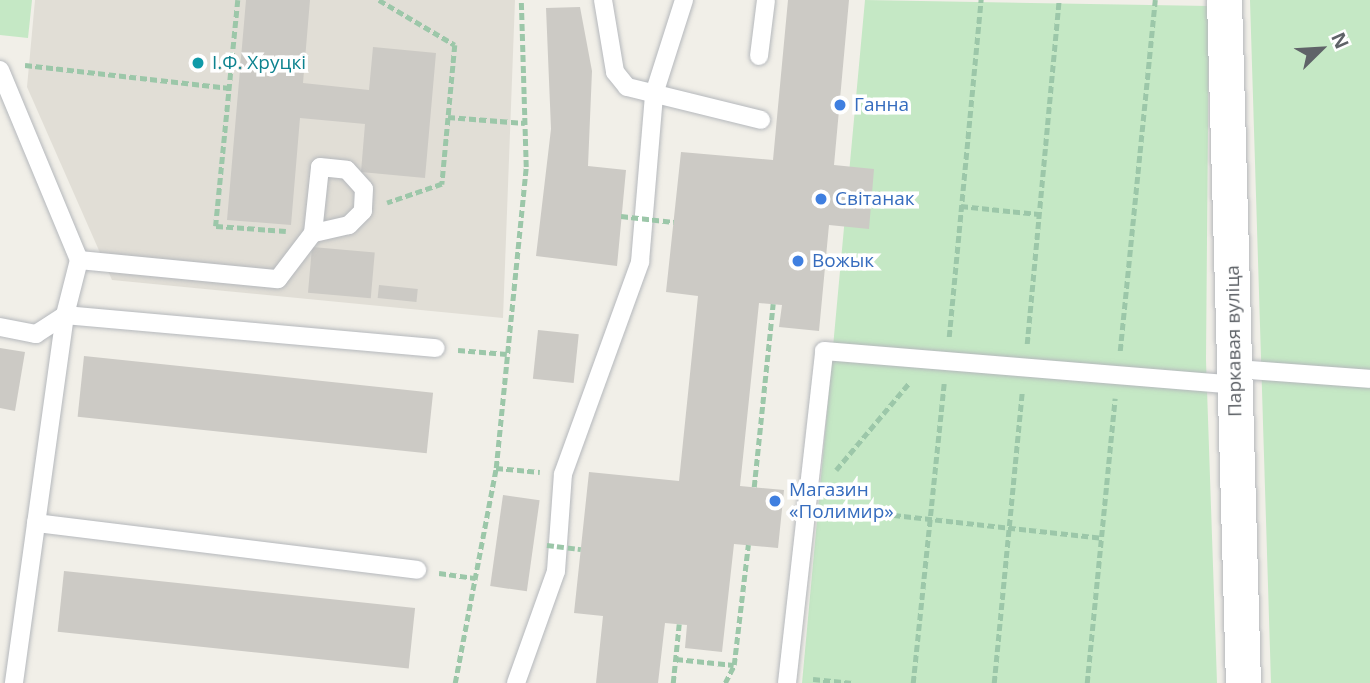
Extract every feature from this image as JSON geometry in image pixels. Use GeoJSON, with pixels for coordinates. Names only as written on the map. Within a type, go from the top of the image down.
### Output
{"type":"FeatureCollection","features":[{"type":"Feature","properties":{"kind":"street","name":"Паркавая вуліца"},"geometry":{"type":"LineString","coordinates":[[1224,0],[1243,683]]}},
{"type":"Feature","properties":{"kind":"lane"},"geometry":{"type":"LineString","coordinates":[[603,0],[615,72],[627,87],[761,120]]}},
{"type":"Feature","properties":{"kind":"lane"},"geometry":{"type":"LineString","coordinates":[[516,683],[556,571],[563,474],[640,262],[654,94],[684,0]]}},
{"type":"Feature","properties":{"kind":"lane"},"geometry":{"type":"LineString","coordinates":[[759,56],[766,0]]}},
{"type":"Feature","properties":{"kind":"lane"},"geometry":{"type":"LineString","coordinates":[[0,70],[79,260],[65,315],[14,683]]}},
{"type":"Feature","properties":{"kind":"lane"},"geometry":{"type":"LineString","coordinates":[[79,260],[278,279],[313,233],[320,167],[346,170],[364,189],[363,211],[349,225],[313,233]]}},
{"type":"Feature","properties":{"kind":"lane"},"geometry":{"type":"LineString","coordinates":[[0,327],[36,334],[65,315],[436,348]]}},
{"type":"Feature","properties":{"kind":"lane"},"geometry":{"type":"LineString","coordinates":[[787,680],[810,503],[824,351],[1118,376],[1370,379]]}},
{"type":"Feature","properties":{"kind":"lane"},"geometry":{"type":"LineString","coordinates":[[36,523],[417,570]]}},
{"type":"Feature","properties":{"kind":"path"},"geometry":{"type":"LineString","coordinates":[[238,0],[216,226],[313,233]]}},
{"type":"Feature","properties":{"kind":"path"},"geometry":{"type":"LineString","coordinates":[[363,211],[442,184],[455,45],[379,0]]}},
{"type":"Feature","properties":{"kind":"path"},"geometry":{"type":"LineString","coordinates":[[455,683],[496,468],[525,123],[521,0]]}},
{"type":"Feature","properties":{"kind":"path"},"geometry":{"type":"LineString","coordinates":[[1087,683],[1155,0]]}},
{"type":"Feature","properties":{"kind":"path"},"geometry":{"type":"LineString","coordinates":[[19,64],[230,88]]}},
{"type":"Feature","properties":{"kind":"path"},"geometry":{"type":"LineString","coordinates":[[448,117],[525,123]]}},
{"type":"Feature","properties":{"kind":"path"},"geometry":{"type":"LineString","coordinates":[[961,206],[1039,214]]}},
{"type":"Feature","properties":{"kind":"path"},"geometry":{"type":"LineString","coordinates":[[621,216],[674,222]]}},
{"type":"Feature","properties":{"kind":"path"},"geometry":{"type":"LineString","coordinates":[[754,487],[773,304]]}},
{"type":"Feature","properties":{"kind":"path"},"geometry":{"type":"LineString","coordinates":[[436,348],[507,354]]}},
{"type":"Feature","properties":{"kind":"path"},"geometry":{"type":"LineString","coordinates":[[810,503],[929,360]]}},
{"type":"Feature","properties":{"kind":"path"},"geometry":{"type":"LineString","coordinates":[[496,468],[543,472]]}},
{"type":"Feature","properties":{"kind":"path"},"geometry":{"type":"LineString","coordinates":[[810,503],[1101,538]]}},
{"type":"Feature","properties":{"kind":"path"},"geometry":{"type":"LineString","coordinates":[[547,545],[581,549]]}},
{"type":"Feature","properties":{"kind":"path"},"geometry":{"type":"LineString","coordinates":[[725,683],[734,665],[748,545]]}},
{"type":"Feature","properties":{"kind":"path"},"geometry":{"type":"LineString","coordinates":[[417,570],[476,578]]}},
{"type":"Feature","properties":{"kind":"path"},"geometry":{"type":"LineString","coordinates":[[673,683],[679,624]]}},
{"type":"Feature","properties":{"kind":"path"},"geometry":{"type":"LineString","coordinates":[[676,659],[734,665]]}},
{"type":"Feature","properties":{"kind":"path"},"geometry":{"type":"LineString","coordinates":[[787,680],[853,683]]}},
{"type":"Feature","properties":{"kind":"shaded area"},"geometry":{"type":"Polygon","coordinates":[[[35,0],[515,0],[503,318],[112,280],[27,87],[35,0]]]}},
{"type":"Feature","properties":{"kind":"green space"},"geometry":{"type":"Polygon","coordinates":[[[0,0],[32,0],[28,38],[0,35],[0,0]]]}},
{"type":"Feature","properties":{"kind":"green space"},"geometry":{"type":"Polygon","coordinates":[[[865,0],[1209,6],[1206,360],[1217,683],[802,683],[865,0]]]}},
{"type":"Feature","properties":{"kind":"green space"},"geometry":{"type":"Polygon","coordinates":[[[1250,0],[1370,0],[1370,683],[1271,683],[1250,0]]]}},
{"type":"Feature","properties":{"kind":"building"},"geometry":{"type":"Polygon","coordinates":[[[246,0],[310,0],[303,83],[369,90],[373,47],[436,53],[425,178],[361,172],[365,124],[300,118],[291,225],[227,220],[246,0]]]}},
{"type":"Feature","properties":{"kind":"building"},"geometry":{"type":"Polygon","coordinates":[[[788,0],[849,0],[834,165],[874,169],[869,229],[829,225],[819,331],[779,327],[782,305],[759,303],[740,486],[784,490],[778,548],[734,544],[722,652],[685,648],[687,625],[665,623],[658,683],[596,683],[603,616],[574,613],[589,472],[679,481],[698,296],[666,292],[681,152],[773,160],[788,0]]]}},
{"type":"Feature","properties":{"kind":"building"},"geometry":{"type":"Polygon","coordinates":[[[580,7],[592,71],[588,166],[626,170],[617,266],[536,256],[551,129],[546,8],[580,7]]]}},
{"type":"Feature","properties":{"kind":"building"},"geometry":{"type":"Polygon","coordinates":[[[312,247],[375,252],[371,298],[308,293],[312,247]]]}},
{"type":"Feature","properties":{"kind":"building"},"geometry":{"type":"Polygon","coordinates":[[[379,285],[418,289],[416,302],[378,298],[379,285]]]}},
{"type":"Feature","properties":{"kind":"building"},"geometry":{"type":"Polygon","coordinates":[[[538,330],[579,334],[574,383],[533,379],[538,330]]]}},
{"type":"Feature","properties":{"kind":"building"},"geometry":{"type":"Polygon","coordinates":[[[0,348],[25,352],[15,411],[0,408],[0,348]]]}},
{"type":"Feature","properties":{"kind":"building"},"geometry":{"type":"Polygon","coordinates":[[[84,356],[433,393],[427,453],[78,417],[84,356]]]}},
{"type":"Feature","properties":{"kind":"building"},"geometry":{"type":"Polygon","coordinates":[[[503,495],[540,500],[527,591],[490,586],[503,495]]]}},
{"type":"Feature","properties":{"kind":"building"},"geometry":{"type":"Polygon","coordinates":[[[64,571],[415,608],[409,669],[58,632],[64,571]]]}},
{"type":"Feature","properties":{"kind":"place","name":"І.Ф. Хруцкі"},"geometry":{"type":"Point","coordinates":[198,63]}},
{"type":"Feature","properties":{"kind":"place","name":"Ганна"},"geometry":{"type":"Point","coordinates":[840,105]}},
{"type":"Feature","properties":{"kind":"place","name":"Світанак"},"geometry":{"type":"Point","coordinates":[821,199]}},
{"type":"Feature","properties":{"kind":"place","name":"Вожык"},"geometry":{"type":"Point","coordinates":[798,261]}},
{"type":"Feature","properties":{"kind":"place","name":"Магазин «Полимир»"},"geometry":{"type":"Point","coordinates":[775,501]}}]}
